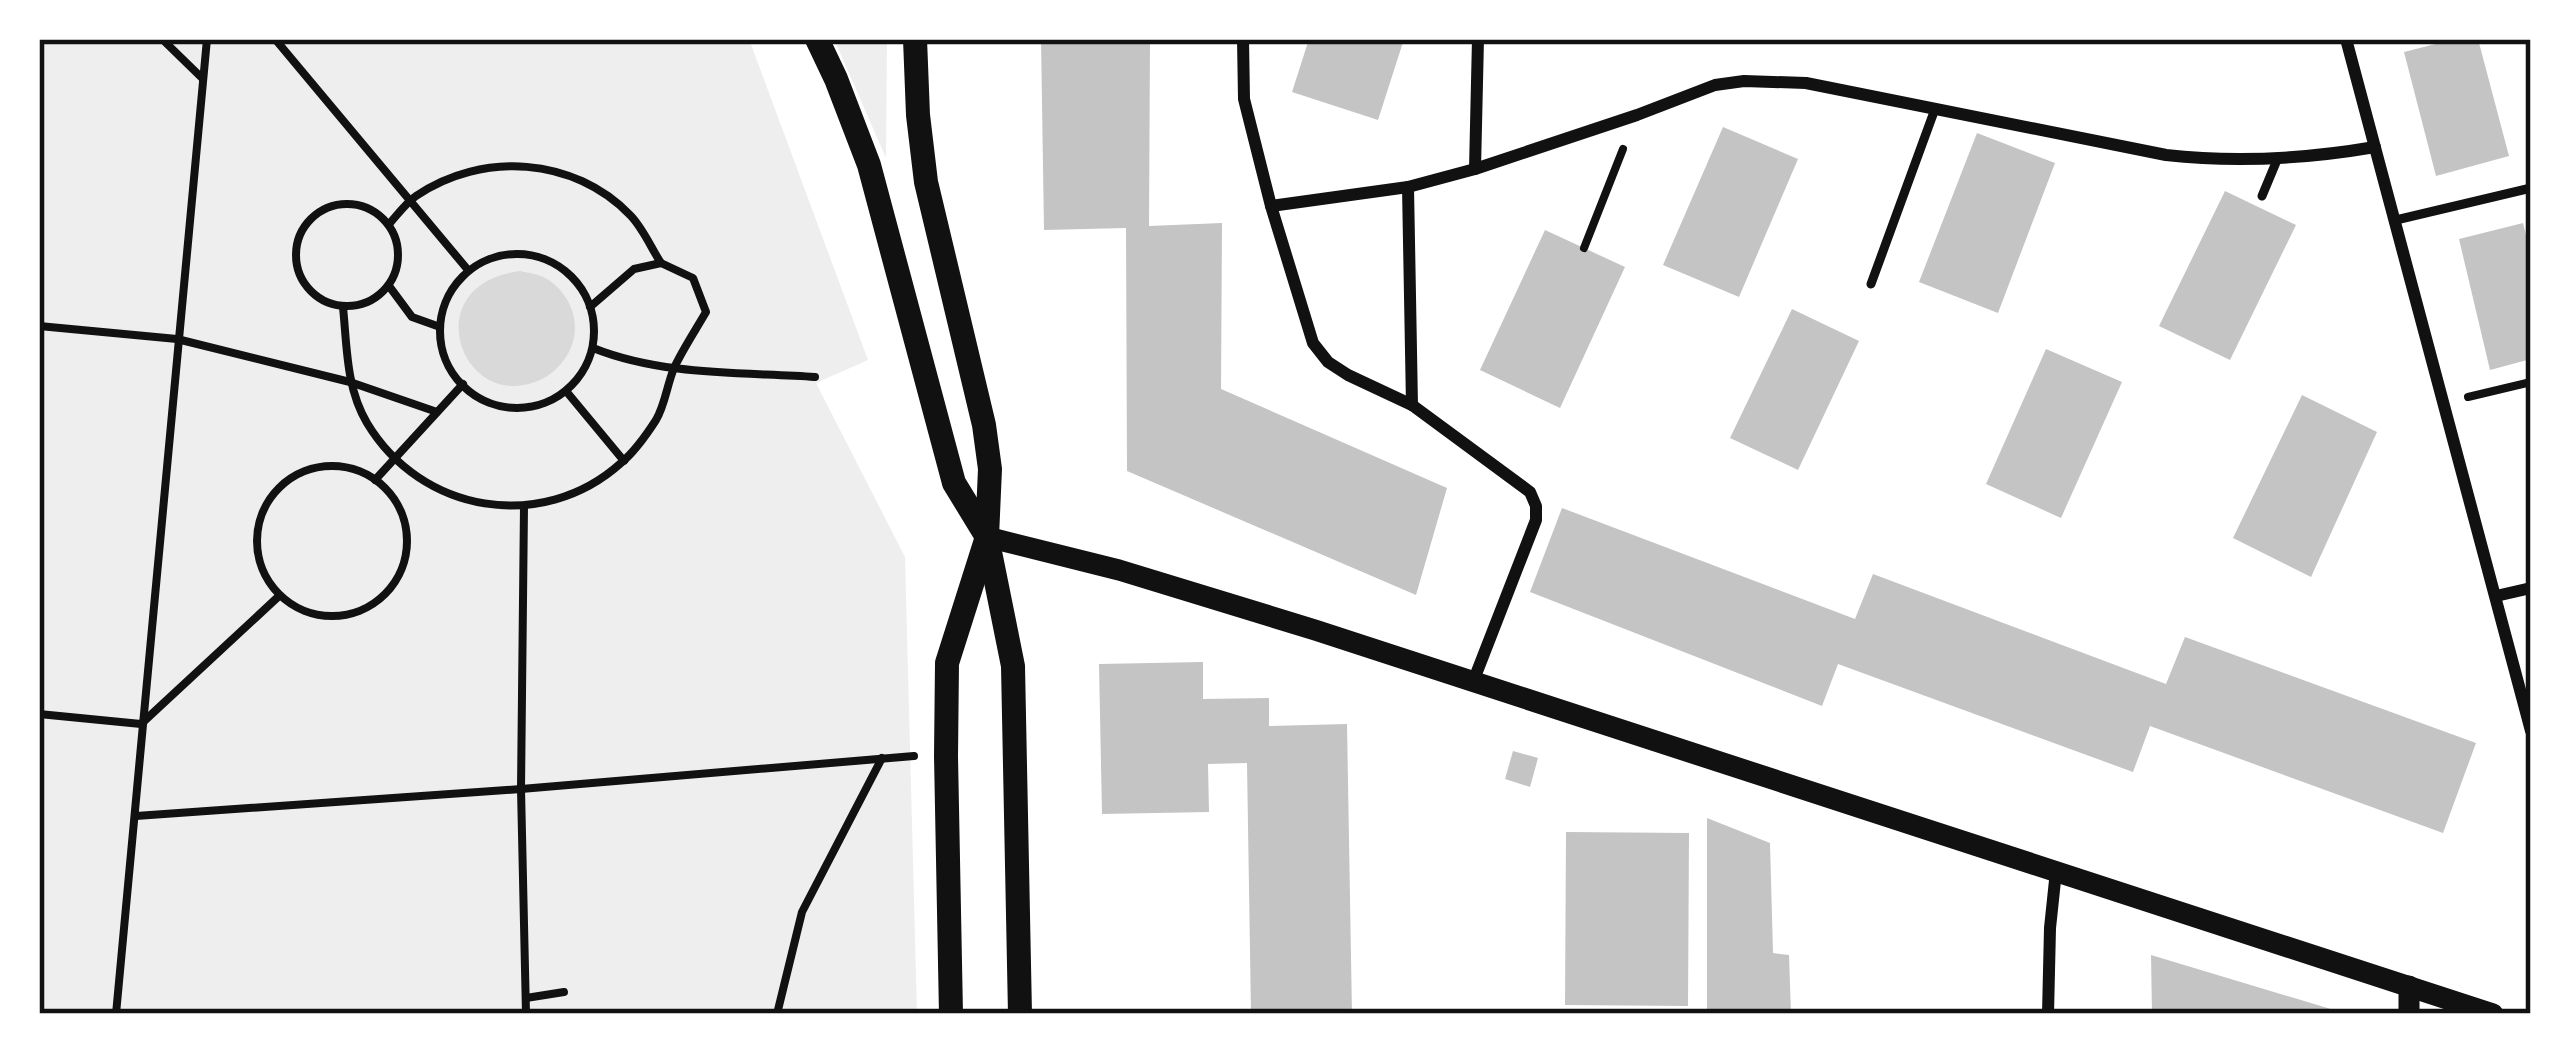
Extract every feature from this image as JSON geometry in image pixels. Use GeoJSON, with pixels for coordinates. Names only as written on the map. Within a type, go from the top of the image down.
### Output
{"type":"FeatureCollection","features":[{"type":"Feature","properties":{"kind":"main road"},"geometry":{"type":"LineString","coordinates":[[818,39],[869,165],[954,483],[987,537],[947,663],[951,1014]]}},
{"type":"Feature","properties":{"kind":"main road"},"geometry":{"type":"LineString","coordinates":[[915,39],[926,182],[984,425],[990,469],[987,537],[1013,666],[1020,1014]]}},
{"type":"Feature","properties":{"kind":"street"},"geometry":{"type":"LineString","coordinates":[[1243,39],[1244,99],[1313,343],[1328,362],[1348,375],[1412,405],[1530,492],[1536,506],[1536,520],[1473,682]]}},
{"type":"Feature","properties":{"kind":"street"},"geometry":{"type":"LineString","coordinates":[[1475,170],[1478,39]]}},
{"type":"Feature","properties":{"kind":"street"},"geometry":{"type":"LineString","coordinates":[[2346,39],[2531,731]]}},
{"type":"Feature","properties":{"kind":"street"},"geometry":{"type":"LineString","coordinates":[[1271,206],[1408,187],[1475,170],[1715,85],[1774,80],[2197,158],[2277,160],[2375,147]]}},
{"type":"Feature","properties":{"kind":"street"},"geometry":{"type":"LineString","coordinates":[[1408,187],[1412,405]]}},
{"type":"Feature","properties":{"kind":"street"},"geometry":{"type":"LineString","coordinates":[[987,537],[1119,570],[1473,682],[2494,1014]]}},
{"type":"Feature","properties":{"kind":"street"},"geometry":{"type":"LineString","coordinates":[[2496,596],[2531,588]]}},
{"type":"Feature","properties":{"kind":"street"},"geometry":{"type":"LineString","coordinates":[[2048,1014],[2056,871]]}},
{"type":"Feature","properties":{"kind":"street"},"geometry":{"type":"LineString","coordinates":[[2409,986],[2409,1014]]}},
{"type":"Feature","properties":{"kind":"lane"},"geometry":{"type":"LineString","coordinates":[[1871,284],[1935,109]]}},
{"type":"Feature","properties":{"kind":"lane"},"geometry":{"type":"LineString","coordinates":[[2262,196],[2277,160]]}},
{"type":"Feature","properties":{"kind":"lane"},"geometry":{"type":"LineString","coordinates":[[2396,220],[2531,188]]}},
{"type":"Feature","properties":{"kind":"path"},"geometry":{"type":"LineString","coordinates":[[162,39],[203,79]]}},
{"type":"Feature","properties":{"kind":"path"},"geometry":{"type":"LineString","coordinates":[[116,1014],[206,39]]}},
{"type":"Feature","properties":{"kind":"path"},"geometry":{"type":"LineString","coordinates":[[275,39],[468,270]]}},
{"type":"Feature","properties":{"kind":"path"},"geometry":{"type":"LineString","coordinates":[[1584,248],[1637,115]]}},
{"type":"Feature","properties":{"kind":"path"},"geometry":{"type":"LineString","coordinates":[[343,307],[350,382],[367,423],[404,468],[440,491],[481,504],[524,506],[560,499],[594,484],[624,461],[657,419],[674,369],[706,312],[692,278],[661,263],[632,216],[589,183],[537,166],[482,167],[411,199],[390,223]]}},
{"type":"Feature","properties":{"kind":"path"},"geometry":{"type":"LineString","coordinates":[[341,202],[367,206],[390,223],[398,242],[399,265],[388,286],[369,302],[343,307],[319,299],[302,281],[295,256],[301,230],[318,212],[341,202]]}},
{"type":"Feature","properties":{"kind":"path"},"geometry":{"type":"LineString","coordinates":[[528,254],[558,265],[581,286],[590,307],[593,348],[585,368],[566,391],[550,401],[523,408],[495,405],[470,392],[451,372],[441,346],[440,318],[450,292],[468,270],[496,256],[528,254]]}},
{"type":"Feature","properties":{"kind":"path"},"geometry":{"type":"LineString","coordinates":[[590,307],[634,268],[661,263]]}},
{"type":"Feature","properties":{"kind":"path"},"geometry":{"type":"LineString","coordinates":[[388,286],[412,317],[440,327]]}},
{"type":"Feature","properties":{"kind":"path"},"geometry":{"type":"LineString","coordinates":[[39,326],[178,339],[350,382],[437,412]]}},
{"type":"Feature","properties":{"kind":"path"},"geometry":{"type":"LineString","coordinates":[[593,348],[626,361],[674,369],[814,376]]}},
{"type":"Feature","properties":{"kind":"path"},"geometry":{"type":"LineString","coordinates":[[2444,403],[2531,382]]}},
{"type":"Feature","properties":{"kind":"path"},"geometry":{"type":"LineString","coordinates":[[375,480],[463,384]]}},
{"type":"Feature","properties":{"kind":"path"},"geometry":{"type":"LineString","coordinates":[[566,391],[624,461]]}},
{"type":"Feature","properties":{"kind":"path"},"geometry":{"type":"LineString","coordinates":[[322,465],[356,469],[385,486],[405,520],[406,559],[387,594],[353,614],[314,615],[279,596],[261,567],[257,533],[268,501],[291,477],[322,465]]}},
{"type":"Feature","properties":{"kind":"path"},"geometry":{"type":"LineString","coordinates":[[524,506],[520,789],[526,1014]]}},
{"type":"Feature","properties":{"kind":"path"},"geometry":{"type":"LineString","coordinates":[[39,714],[141,724],[279,596]]}},
{"type":"Feature","properties":{"kind":"path"},"geometry":{"type":"LineString","coordinates":[[136,816],[946,756]]}},
{"type":"Feature","properties":{"kind":"path"},"geometry":{"type":"LineString","coordinates":[[777,1014],[802,913],[882,758]]}},
{"type":"Feature","properties":{"kind":"path"},"geometry":{"type":"LineString","coordinates":[[526,998],[564,992]]}},
{"type":"Feature","properties":{"kind":"shaded area"},"geometry":{"type":"Polygon","coordinates":[[[39,39],[749,39],[868,360],[816,383],[905,557],[917,1014],[39,1014],[39,39]]]}},
{"type":"Feature","properties":{"kind":"shaded area"},"geometry":{"type":"Polygon","coordinates":[[[834,39],[887,39],[886,158],[834,39]]]}},
{"type":"Feature","properties":{"kind":"shaded area"},"geometry":{"type":"Polygon","coordinates":[[[520,271],[544,277],[563,293],[575,331],[569,352],[551,374],[509,386],[486,378],[470,363],[460,342],[459,319],[468,298],[488,281],[520,271]]]}},
{"type":"Feature","properties":{"kind":"building"},"geometry":{"type":"Polygon","coordinates":[[[1041,39],[1150,39],[1149,226],[1222,223],[1221,389],[1447,488],[1416,595],[1127,471],[1126,228],[1044,230],[1041,39]]]}},
{"type":"Feature","properties":{"kind":"building"},"geometry":{"type":"Polygon","coordinates":[[[1309,39],[1404,39],[1378,120],[1292,92],[1309,39]]]}},
{"type":"Feature","properties":{"kind":"building"},"geometry":{"type":"Polygon","coordinates":[[[2455,39],[2478,39],[2509,156],[2436,176],[2404,52],[2455,39]]]}},
{"type":"Feature","properties":{"kind":"building"},"geometry":{"type":"Polygon","coordinates":[[[1723,127],[1798,159],[1739,297],[1663,265],[1723,127]]]}},
{"type":"Feature","properties":{"kind":"building"},"geometry":{"type":"Polygon","coordinates":[[[1977,133],[2055,163],[1998,313],[1919,282],[1977,133]]]}},
{"type":"Feature","properties":{"kind":"building"},"geometry":{"type":"Polygon","coordinates":[[[2225,191],[2296,225],[2230,360],[2159,326],[2225,191]]]}},
{"type":"Feature","properties":{"kind":"building"},"geometry":{"type":"Polygon","coordinates":[[[2523,223],[2531,255],[2531,359],[2490,370],[2459,239],[2523,223]]]}},
{"type":"Feature","properties":{"kind":"building"},"geometry":{"type":"Polygon","coordinates":[[[1545,230],[1625,267],[1560,408],[1480,370],[1545,230]]]}},
{"type":"Feature","properties":{"kind":"building"},"geometry":{"type":"Polygon","coordinates":[[[1792,309],[1859,341],[1798,470],[1730,438],[1792,309]]]}},
{"type":"Feature","properties":{"kind":"building"},"geometry":{"type":"Polygon","coordinates":[[[2046,349],[2122,382],[2061,518],[1986,484],[2046,349]]]}},
{"type":"Feature","properties":{"kind":"building"},"geometry":{"type":"Polygon","coordinates":[[[2302,395],[2377,432],[2311,577],[2233,538],[2302,395]]]}},
{"type":"Feature","properties":{"kind":"building"},"geometry":{"type":"Polygon","coordinates":[[[1562,508],[1855,619],[1873,574],[2166,684],[2185,637],[2476,743],[2443,833],[2150,726],[2133,772],[1838,664],[1822,706],[1530,592],[1562,508]]]}},
{"type":"Feature","properties":{"kind":"building"},"geometry":{"type":"Polygon","coordinates":[[[1203,662],[1203,699],[1269,698],[1269,726],[1347,724],[1352,1014],[1251,1014],[1247,763],[1208,764],[1209,812],[1102,814],[1099,664],[1203,662]]]}},
{"type":"Feature","properties":{"kind":"building"},"geometry":{"type":"Polygon","coordinates":[[[1513,751],[1538,758],[1530,787],[1505,779],[1513,751]]]}},
{"type":"Feature","properties":{"kind":"building"},"geometry":{"type":"Polygon","coordinates":[[[1707,818],[1770,843],[1773,953],[1789,955],[1791,1014],[1707,1014],[1707,818]]]}},
{"type":"Feature","properties":{"kind":"building"},"geometry":{"type":"Polygon","coordinates":[[[1566,832],[1689,833],[1688,1006],[1565,1005],[1566,832]]]}},
{"type":"Feature","properties":{"kind":"building"},"geometry":{"type":"Polygon","coordinates":[[[2151,955],[2344,1013],[2344,1014],[2152,1014],[2151,955]]]}}]}
